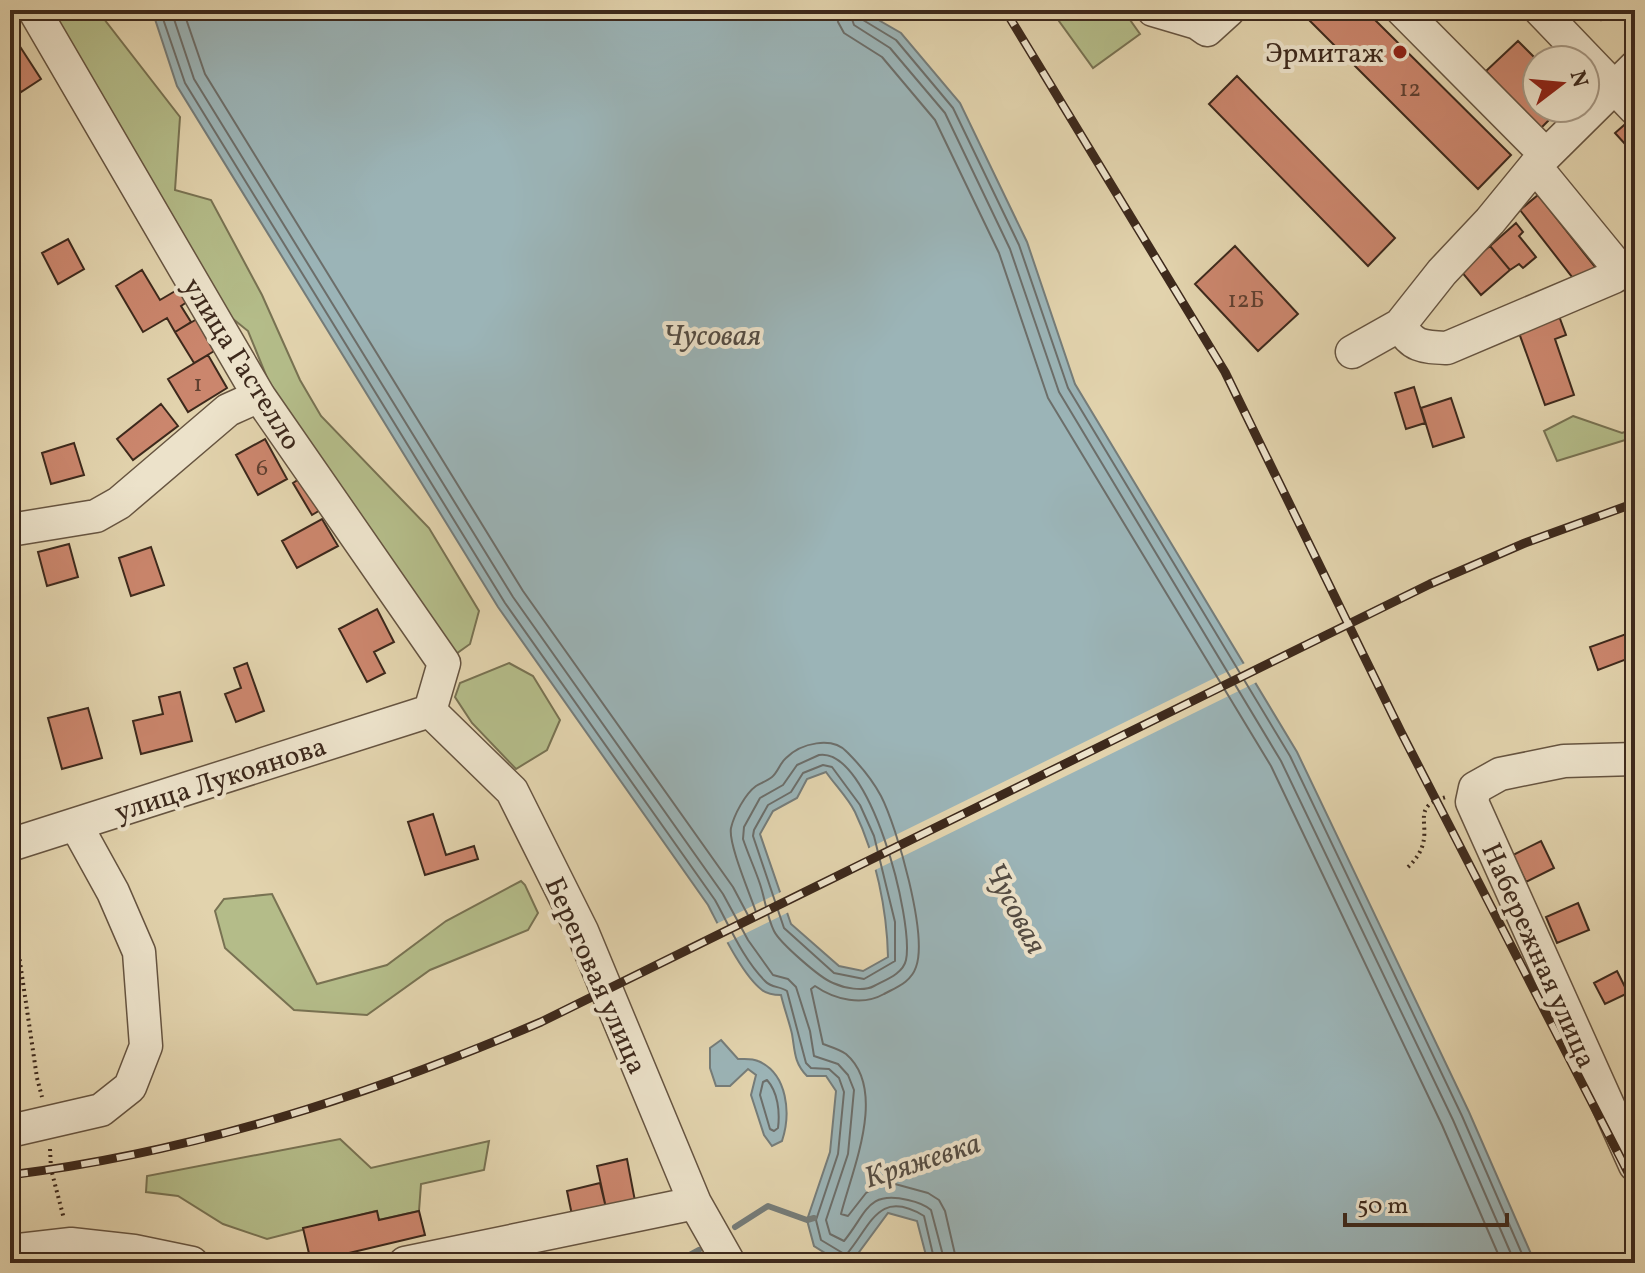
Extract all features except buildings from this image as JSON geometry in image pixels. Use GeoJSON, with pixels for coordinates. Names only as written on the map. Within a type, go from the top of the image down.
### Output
{"type":"FeatureCollection","features":[{"type":"Feature","properties":{"kind":"street","name":"улица Гастелло"},"geometry":{"type":"LineString","coordinates":[[34,10],[259,396],[444,663],[430,711]]}},
{"type":"Feature","properties":{"kind":"street"},"geometry":{"type":"LineString","coordinates":[[1153,10],[1197,23],[1207,30],[1218,13]]}},
{"type":"Feature","properties":{"kind":"street"},"geometry":{"type":"LineString","coordinates":[[1400,325],[1408,339],[1427,347],[1447,348],[1614,277],[1612,260],[1541,161],[1402,10]]}},
{"type":"Feature","properties":{"kind":"street"},"geometry":{"type":"LineString","coordinates":[[1352,352],[1400,325],[1442,272],[1541,161],[1628,87],[1540,10]]}},
{"type":"Feature","properties":{"kind":"street"},"geometry":{"type":"LineString","coordinates":[[10,530],[96,516],[119,503],[228,410],[259,396]]}},
{"type":"Feature","properties":{"kind":"street","name":"улица Лукоянова"},"geometry":{"type":"LineString","coordinates":[[10,845],[430,711]]}},
{"type":"Feature","properties":{"kind":"street","name":"Береговая улица"},"geometry":{"type":"LineString","coordinates":[[430,711],[512,791],[582,931],[695,1203],[729,1263]]}},
{"type":"Feature","properties":{"kind":"street"},"geometry":{"type":"LineString","coordinates":[[1475,788],[1500,774],[1551,763],[1635,759]]}},
{"type":"Feature","properties":{"kind":"street","name":"Набережная улица"},"geometry":{"type":"LineString","coordinates":[[1475,788],[1472,794],[1474,810],[1635,1165]]}},
{"type":"Feature","properties":{"kind":"street"},"geometry":{"type":"LineString","coordinates":[[10,1131],[101,1110],[130,1087],[146,1046],[139,952],[113,892],[76,825]]}},
{"type":"Feature","properties":{"kind":"street"},"geometry":{"type":"LineString","coordinates":[[405,1263],[695,1203]]}},
{"type":"Feature","properties":{"kind":"street"},"geometry":{"type":"LineString","coordinates":[[10,1251],[71,1244],[134,1251],[192,1263]]}},
{"type":"Feature","properties":{"kind":"path"},"geometry":{"type":"LineString","coordinates":[[1408,867],[1421,854],[1425,837],[1425,809],[1429,804],[1475,788]]}},
{"type":"Feature","properties":{"kind":"path"},"geometry":{"type":"LineString","coordinates":[[10,894],[37,1078],[49,1124]]}},
{"type":"Feature","properties":{"kind":"path"},"geometry":{"type":"LineString","coordinates":[[51,1169],[71,1244]]}},
{"type":"Feature","properties":{"kind":"green space"},"geometry":{"type":"Polygon","coordinates":[[[44,10],[97,10],[180,117],[175,190],[211,200],[321,416],[429,528],[479,611],[470,644],[453,656],[272,390],[248,331],[222,310],[44,10]]]}},
{"type":"Feature","properties":{"kind":"green space"},"geometry":{"type":"Polygon","coordinates":[[[1051,10],[1123,10],[1140,34],[1093,68],[1051,10]]]}},
{"type":"Feature","properties":{"kind":"green space"},"geometry":{"type":"Polygon","coordinates":[[[1573,416],[1622,433],[1635,428],[1635,437],[1557,461],[1544,431],[1573,416]]]}},
{"type":"Feature","properties":{"kind":"green space"},"geometry":{"type":"Polygon","coordinates":[[[509,663],[533,676],[560,720],[547,750],[516,769],[472,723],[455,697],[460,683],[509,663]]]}},
{"type":"Feature","properties":{"kind":"green space"},"geometry":{"type":"Polygon","coordinates":[[[521,881],[538,913],[528,930],[430,970],[367,1015],[294,1010],[225,948],[215,911],[224,899],[272,894],[317,984],[387,965],[446,921],[521,881]]]}},
{"type":"Feature","properties":{"kind":"green space"},"geometry":{"type":"Polygon","coordinates":[[[340,1139],[371,1168],[489,1141],[484,1170],[421,1184],[419,1211],[379,1220],[376,1211],[267,1239],[223,1224],[178,1196],[146,1192],[147,1176],[340,1139]]]}},
{"type":"Feature","properties":{"kind":"water","name":"Чусовая"},"geometry":{"type":"Polygon","coordinates":[[[152,10],[861,10],[901,33],[960,103],[1027,242],[1075,384],[1297,752],[1469,1112],[1535,1263],[928,1263],[917,1221],[888,1213],[851,1263],[841,1263],[814,1246],[807,1220],[830,1152],[836,1091],[826,1076],[807,1076],[803,1071],[796,1056],[781,995],[764,991],[747,974],[708,905],[498,607],[177,86],[152,10]],[[826,772],[807,779],[797,798],[773,811],[760,834],[791,924],[839,966],[863,971],[888,957],[883,902],[862,829],[852,807],[826,772]]]}},
{"type":"Feature","properties":{"kind":"water"},"geometry":{"type":"Polygon","coordinates":[[[721,1040],[738,1059],[758,1061],[776,1075],[786,1107],[782,1141],[772,1146],[764,1135],[751,1095],[756,1075],[748,1069],[730,1086],[716,1086],[710,1068],[710,1048],[721,1040]]]}},
{"type":"Feature","properties":{"kind":"pier"},"geometry":{"type":"Polygon","coordinates":[[[1247,662],[1259,681],[871,872],[865,850],[1247,662]]]}},
{"type":"Feature","properties":{"kind":"pier"},"geometry":{"type":"Polygon","coordinates":[[[785,890],[791,911],[724,944],[714,925],[785,890]]]}},
{"type":"Feature","properties":{"kind":"waterway","name":"Кряжевка"},"geometry":{"type":"LineString","coordinates":[[735,1227],[768,1206],[807,1220],[814,1218]]}},
{"type":"Feature","properties":{"kind":"waterway","name":"Кряжевка"},"geometry":{"type":"LineString","coordinates":[[675,1263],[699,1250]]}},
{"type":"Feature","properties":{"kind":"railway"},"geometry":{"type":"LineString","coordinates":[[1005,10],[1225,372],[1401,732],[1635,1186]]}},
{"type":"Feature","properties":{"kind":"railway"},"geometry":{"type":"LineString","coordinates":[[10,1175],[79,1165],[214,1136],[347,1096],[477,1049],[541,1022],[1430,584],[1525,543],[1635,503]]}},
{"type":"Feature","properties":{"kind":"place","name":"Эрмитаж"},"geometry":{"type":"Point","coordinates":[1400,52]}}]}
